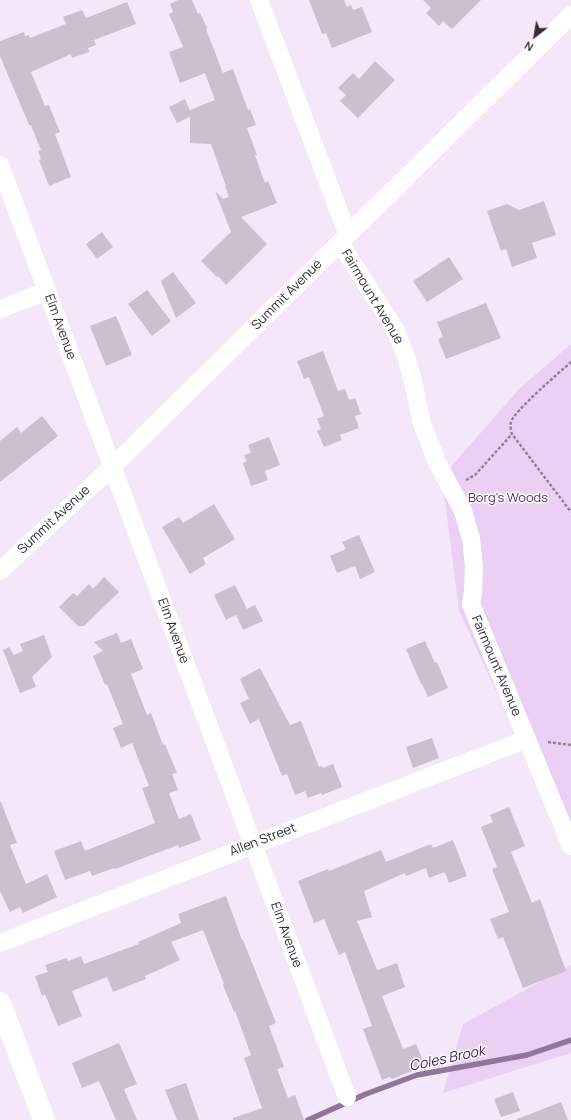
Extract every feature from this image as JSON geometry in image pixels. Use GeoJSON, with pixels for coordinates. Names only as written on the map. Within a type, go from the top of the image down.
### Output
{"type":"FeatureCollection","features":[{"type":"Feature","properties":{"kind":"street","name":"Fairmount Avenue"},"geometry":{"type":"LineString","coordinates":[[259,0],[344,239],[394,329],[407,358],[422,424],[437,462],[463,511],[471,539],[474,566],[471,604],[571,846]]}},
{"type":"Feature","properties":{"kind":"street","name":"Summit Avenue"},"geometry":{"type":"LineString","coordinates":[[0,571],[112,467],[571,15]]}},
{"type":"Feature","properties":{"kind":"street","name":"Elm Avenue"},"geometry":{"type":"LineString","coordinates":[[0,165],[347,1097]]}},
{"type":"Feature","properties":{"kind":"street"},"geometry":{"type":"LineString","coordinates":[[0,309],[47,291]]}},
{"type":"Feature","properties":{"kind":"street","name":"Allen Street"},"geometry":{"type":"LineString","coordinates":[[0,943],[527,738]]}},
{"type":"Feature","properties":{"kind":"street"},"geometry":{"type":"LineString","coordinates":[[0,1003],[44,1120]]}},
{"type":"Feature","properties":{"kind":"path"},"geometry":{"type":"LineString","coordinates":[[571,362],[522,407],[511,421],[512,434],[571,512]]}},
{"type":"Feature","properties":{"kind":"path"},"geometry":{"type":"LineString","coordinates":[[451,489],[475,475],[512,434]]}},
{"type":"Feature","properties":{"kind":"green space","name":"Borg's Woods"},"geometry":{"type":"Polygon","coordinates":[[[571,344],[571,853],[459,611],[442,477],[519,389],[571,344]]]}},
{"type":"Feature","properties":{"kind":"green space"},"geometry":{"type":"Polygon","coordinates":[[[571,965],[571,1053],[443,1093],[463,1024],[571,965]]]}},
{"type":"Feature","properties":{"kind":"building"},"geometry":{"type":"Polygon","coordinates":[[[178,0],[192,0],[198,14],[200,13],[207,28],[206,29],[223,73],[233,69],[248,110],[250,109],[256,125],[247,128],[257,155],[255,155],[265,183],[268,181],[277,203],[241,217],[267,244],[226,285],[201,261],[231,232],[215,191],[223,199],[229,197],[226,186],[211,144],[190,143],[190,117],[177,123],[169,107],[185,99],[190,111],[215,100],[205,73],[180,83],[169,52],[183,47],[169,14],[173,12],[170,4],[178,0]]]}},
{"type":"Feature","properties":{"kind":"building"},"geometry":{"type":"Polygon","coordinates":[[[309,0],[344,0],[347,7],[351,5],[353,10],[362,7],[372,32],[332,48],[326,33],[322,34],[309,0]]]}},
{"type":"Feature","properties":{"kind":"building"},"geometry":{"type":"Polygon","coordinates":[[[423,0],[481,0],[452,29],[443,21],[439,26],[426,13],[431,8],[423,0]]]}},
{"type":"Feature","properties":{"kind":"building"},"geometry":{"type":"Polygon","coordinates":[[[127,2],[136,24],[94,40],[96,45],[88,48],[89,52],[72,58],[71,54],[31,72],[45,106],[49,105],[60,132],[55,134],[71,177],[49,186],[39,160],[41,159],[38,151],[41,150],[0,56],[0,41],[24,32],[25,36],[29,35],[30,38],[66,24],[63,17],[82,10],[86,18],[127,2]]]}},
{"type":"Feature","properties":{"kind":"building"},"geometry":{"type":"Polygon","coordinates":[[[375,61],[395,80],[358,118],[340,101],[346,95],[338,88],[353,73],[359,79],[375,61]]]}},
{"type":"Feature","properties":{"kind":"building"},"geometry":{"type":"Polygon","coordinates":[[[544,201],[556,235],[532,243],[537,258],[512,267],[506,249],[501,251],[487,211],[507,204],[519,210],[544,201]]]}},
{"type":"Feature","properties":{"kind":"building"},"geometry":{"type":"Polygon","coordinates":[[[102,232],[113,247],[97,259],[86,244],[102,232]]]}},
{"type":"Feature","properties":{"kind":"building"},"geometry":{"type":"Polygon","coordinates":[[[449,257],[463,279],[427,302],[413,281],[449,257]]]}},
{"type":"Feature","properties":{"kind":"building"},"geometry":{"type":"Polygon","coordinates":[[[173,272],[196,303],[176,318],[161,281],[173,272]]]}},
{"type":"Feature","properties":{"kind":"building"},"geometry":{"type":"Polygon","coordinates":[[[147,290],[171,321],[152,336],[128,304],[147,290]]]}},
{"type":"Feature","properties":{"kind":"building"},"geometry":{"type":"Polygon","coordinates":[[[486,303],[501,338],[446,359],[438,339],[443,337],[437,322],[486,303]]]}},
{"type":"Feature","properties":{"kind":"building"},"geometry":{"type":"Polygon","coordinates":[[[116,316],[132,355],[106,366],[90,326],[116,316]]]}},
{"type":"Feature","properties":{"kind":"building"},"geometry":{"type":"Polygon","coordinates":[[[323,351],[338,391],[345,389],[349,400],[355,398],[361,414],[355,416],[359,428],[340,435],[342,440],[324,447],[317,431],[321,429],[317,419],[324,416],[309,377],[304,379],[297,361],[323,351]]]}},
{"type":"Feature","properties":{"kind":"building"},"geometry":{"type":"Polygon","coordinates":[[[42,416],[58,436],[0,482],[0,441],[17,427],[21,433],[42,416]]]}},
{"type":"Feature","properties":{"kind":"building"},"geometry":{"type":"Polygon","coordinates":[[[269,437],[280,465],[265,471],[268,480],[251,486],[243,463],[247,461],[244,455],[251,453],[248,445],[269,437]]]}},
{"type":"Feature","properties":{"kind":"building"},"geometry":{"type":"Polygon","coordinates":[[[214,504],[235,539],[203,558],[206,564],[190,574],[162,527],[179,517],[183,523],[214,504]]]}},
{"type":"Feature","properties":{"kind":"building"},"geometry":{"type":"Polygon","coordinates":[[[359,535],[375,572],[360,579],[355,566],[337,573],[330,556],[346,549],[342,542],[359,535]]]}},
{"type":"Feature","properties":{"kind":"building"},"geometry":{"type":"Polygon","coordinates":[[[104,577],[119,592],[84,626],[78,626],[59,607],[73,593],[77,596],[89,584],[93,589],[104,577]]]}},
{"type":"Feature","properties":{"kind":"building"},"geometry":{"type":"Polygon","coordinates":[[[235,585],[247,609],[255,605],[263,621],[243,630],[236,615],[226,620],[214,595],[235,585]]]}},
{"type":"Feature","properties":{"kind":"building"},"geometry":{"type":"Polygon","coordinates":[[[117,633],[121,643],[131,639],[143,669],[131,674],[147,715],[151,713],[163,745],[165,744],[177,773],[172,774],[178,790],[169,793],[179,819],[191,814],[201,840],[179,848],[178,845],[115,869],[114,868],[92,876],[90,871],[65,880],[54,851],[81,841],[85,851],[155,823],[142,788],[149,786],[132,743],[121,748],[113,728],[123,724],[107,684],[105,685],[93,656],[103,651],[94,642],[117,633]]]}},
{"type":"Feature","properties":{"kind":"building"},"geometry":{"type":"Polygon","coordinates":[[[44,635],[52,657],[32,677],[36,687],[20,693],[3,650],[9,647],[14,655],[23,651],[20,644],[44,635]]]}},
{"type":"Feature","properties":{"kind":"building"},"geometry":{"type":"Polygon","coordinates":[[[425,641],[435,663],[437,662],[448,688],[428,697],[406,649],[425,641]]]}},
{"type":"Feature","properties":{"kind":"building"},"geometry":{"type":"Polygon","coordinates":[[[260,668],[290,725],[301,721],[319,767],[322,766],[323,768],[333,764],[342,787],[322,795],[321,793],[308,798],[305,791],[295,795],[287,774],[282,776],[259,719],[250,724],[240,703],[249,699],[240,679],[260,668]]]}},
{"type":"Feature","properties":{"kind":"building"},"geometry":{"type":"Polygon","coordinates":[[[432,738],[439,758],[413,768],[406,747],[432,738]]]}},
{"type":"Feature","properties":{"kind":"building"},"geometry":{"type":"Polygon","coordinates":[[[0,802],[17,843],[10,845],[26,884],[47,874],[57,897],[23,913],[20,907],[10,912],[0,891],[0,802]]]}},
{"type":"Feature","properties":{"kind":"building"},"geometry":{"type":"Polygon","coordinates":[[[509,807],[525,846],[511,852],[532,903],[540,899],[566,971],[523,988],[503,937],[498,939],[490,919],[509,912],[492,869],[497,867],[481,827],[493,822],[490,815],[509,807]]]}},
{"type":"Feature","properties":{"kind":"building"},"geometry":{"type":"Polygon","coordinates":[[[453,840],[467,876],[449,883],[445,872],[429,878],[426,868],[406,876],[405,873],[364,891],[372,917],[357,921],[377,970],[397,963],[405,987],[382,996],[403,1049],[416,1044],[425,1066],[392,1079],[390,1077],[382,1080],[363,1029],[372,1026],[345,952],[339,955],[324,919],[314,923],[298,881],[328,869],[329,871],[381,850],[386,862],[431,844],[433,848],[453,840]]]}},
{"type":"Feature","properties":{"kind":"building"},"geometry":{"type":"Polygon","coordinates":[[[226,896],[242,940],[276,1023],[269,1026],[284,1067],[277,1069],[288,1098],[295,1095],[304,1120],[233,1120],[233,1118],[262,1108],[244,1058],[251,1055],[203,930],[171,942],[180,960],[145,976],[146,979],[113,992],[107,977],[72,991],[82,1016],[58,1026],[45,994],[42,996],[35,976],[48,972],[45,965],[67,958],[68,961],[81,956],[84,964],[139,944],[138,942],[181,923],[178,914],[226,896]]]}},
{"type":"Feature","properties":{"kind":"building"},"geometry":{"type":"Polygon","coordinates":[[[119,1043],[137,1084],[124,1089],[137,1120],[116,1120],[99,1081],[82,1088],[72,1063],[119,1043]]]}},
{"type":"Feature","properties":{"kind":"building"},"geometry":{"type":"Polygon","coordinates":[[[186,1083],[199,1120],[177,1120],[165,1090],[186,1083]]]}},
{"type":"Feature","properties":{"kind":"building"},"geometry":{"type":"Polygon","coordinates":[[[513,1092],[520,1111],[501,1117],[494,1099],[513,1092]]]}},
{"type":"Feature","properties":{"kind":"building"},"geometry":{"type":"Polygon","coordinates":[[[561,1102],[568,1120],[517,1120],[517,1119],[561,1102]]]}},
{"type":"Feature","properties":{"kind":"waterway","name":"Coles Brook"},"geometry":{"type":"LineString","coordinates":[[308,1120],[366,1094],[417,1075],[527,1055],[571,1040]]}}]}
